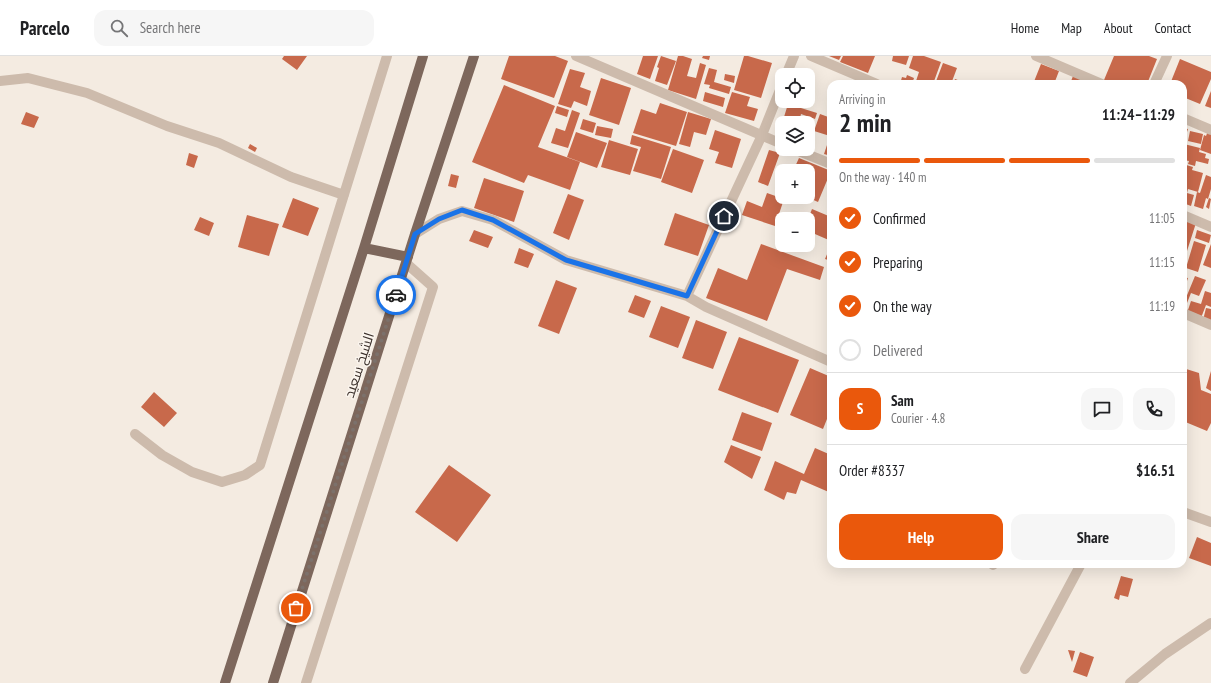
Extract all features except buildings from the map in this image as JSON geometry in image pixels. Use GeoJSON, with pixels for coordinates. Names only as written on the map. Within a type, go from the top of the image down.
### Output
{"type":"FeatureCollection","features":[{"type":"Feature","properties":{"kind":"main road"},"geometry":{"type":"LineString","coordinates":[[225,683],[364,248],[423,56]]}},
{"type":"Feature","properties":{"kind":"main road","name":"الشيخ سعيد"},"geometry":{"type":"LineString","coordinates":[[273,683],[415,234],[474,56]]}},
{"type":"Feature","properties":{"kind":"main road"},"geometry":{"type":"LineString","coordinates":[[364,248],[407,260]]}},
{"type":"Feature","properties":{"kind":"street"},"geometry":{"type":"LineString","coordinates":[[135,434],[162,455],[192,472],[222,482],[245,474],[260,465],[387,56]]}},
{"type":"Feature","properties":{"kind":"street"},"geometry":{"type":"LineString","coordinates":[[576,56],[775,141]]}},
{"type":"Feature","properties":{"kind":"street"},"geometry":{"type":"LineString","coordinates":[[789,68],[794,56]]}},
{"type":"Feature","properties":{"kind":"street"},"geometry":{"type":"LineString","coordinates":[[812,56],[868,80]]}},
{"type":"Feature","properties":{"kind":"street"},"geometry":{"type":"LineString","coordinates":[[1036,56],[1093,80]]}},
{"type":"Feature","properties":{"kind":"street"},"geometry":{"type":"LineString","coordinates":[[1156,80],[1167,56]]}},
{"type":"Feature","properties":{"kind":"street"},"geometry":{"type":"LineString","coordinates":[[0,81],[28,78],[87,92],[167,126],[219,143],[291,177],[344,195]]}},
{"type":"Feature","properties":{"kind":"street"},"geometry":{"type":"LineString","coordinates":[[687,296],[762,135],[775,102]]}},
{"type":"Feature","properties":{"kind":"street"},"geometry":{"type":"LineString","coordinates":[[1187,120],[1211,130]]}},
{"type":"Feature","properties":{"kind":"street"},"geometry":{"type":"LineString","coordinates":[[811,156],[827,162]]}},
{"type":"Feature","properties":{"kind":"street"},"geometry":{"type":"LineString","coordinates":[[415,234],[439,219],[462,210],[493,220],[566,260],[687,296],[706,307],[827,360]]}},
{"type":"Feature","properties":{"kind":"street"},"geometry":{"type":"LineString","coordinates":[[1187,217],[1211,227]]}},
{"type":"Feature","properties":{"kind":"street"},"geometry":{"type":"LineString","coordinates":[[306,683],[433,287],[407,260]]}},
{"type":"Feature","properties":{"kind":"street"},"geometry":{"type":"LineString","coordinates":[[1187,315],[1211,325]]}},
{"type":"Feature","properties":{"kind":"street"},"geometry":{"type":"LineString","coordinates":[[1187,513],[1211,522]]}},
{"type":"Feature","properties":{"kind":"street"},"geometry":{"type":"LineString","coordinates":[[1025,669],[1079,568]]}},
{"type":"Feature","properties":{"kind":"street"},"geometry":{"type":"LineString","coordinates":[[1130,683],[1165,654],[1211,623]]}},
{"type":"Feature","properties":{"kind":"way so far"},"geometry":{"type":"LineString","coordinates":[[296,608],[396,295]]}},
{"type":"Feature","properties":{"kind":"route"},"geometry":{"type":"LineString","coordinates":[[396,295],[415,234],[439,219],[462,210],[493,220],[566,260],[687,296],[724,216]]}}]}
